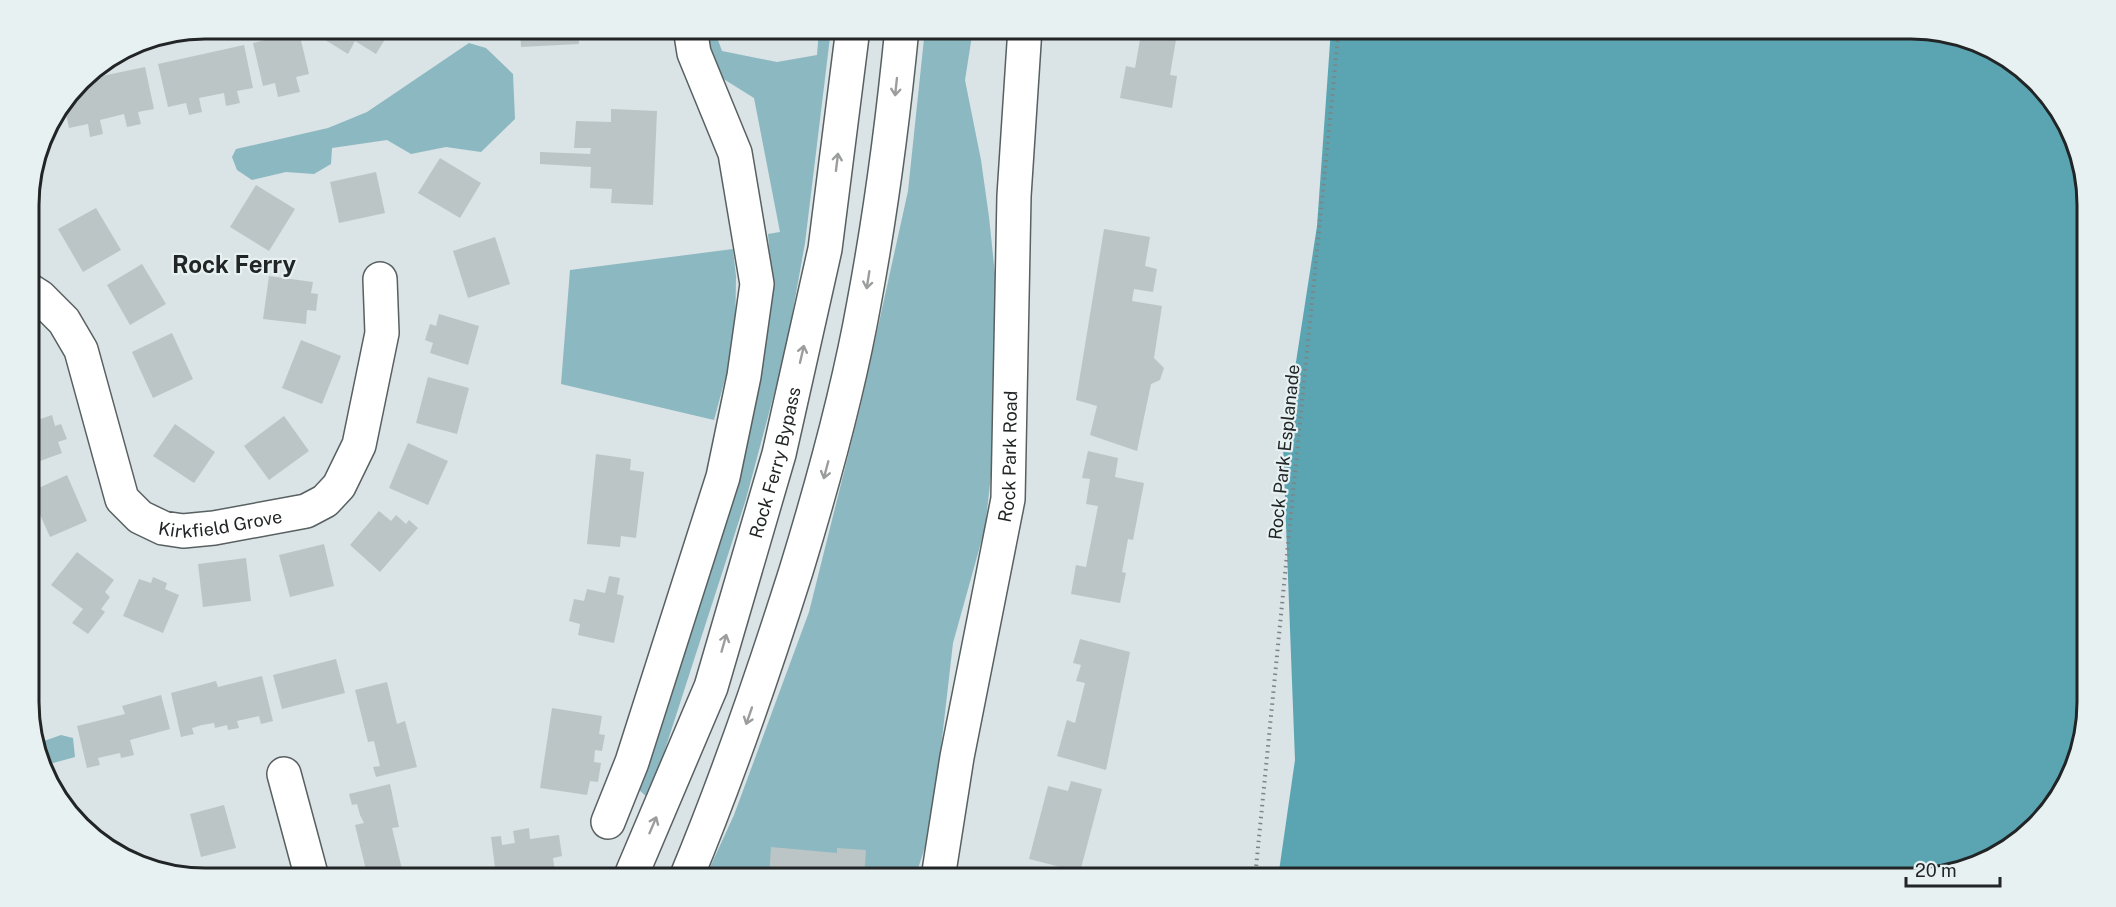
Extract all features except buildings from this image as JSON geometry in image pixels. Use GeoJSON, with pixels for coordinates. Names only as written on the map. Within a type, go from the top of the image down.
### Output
{"type":"FeatureCollection","features":[{"type":"Feature","properties":{"kind":"main road"},"geometry":{"type":"LineString","coordinates":[[608,822],[632,762],[723,477],[744,376],[757,284],[735,153],[694,53],[692,39]]}},
{"type":"Feature","properties":{"kind":"main road","name":"Rock Ferry Bypass"},"geometry":{"type":"LineString","coordinates":[[634,868],[711,687],[779,454],[825,249],[852,39]]}},
{"type":"Feature","properties":{"kind":"main road"},"geometry":{"type":"LineString","coordinates":[[690,868],[722,791],[764,675],[827,470],[864,304],[891,141],[901,39]]}},
{"type":"Feature","properties":{"kind":"main road","name":"Rock Park Road"},"geometry":{"type":"LineString","coordinates":[[940,868],[957,757],[1008,499],[1014,196],[1024,39]]}},
{"type":"Feature","properties":{"kind":"main road","name":"Kirkfield Grove"},"geometry":{"type":"LineString","coordinates":[[39,296],[64,321],[81,350],[122,499],[140,517],[163,528],[183,531],[306,512],[325,501],[339,486],[359,445],[382,333],[380,279]]}},
{"type":"Feature","properties":{"kind":"main road"},"geometry":{"type":"LineString","coordinates":[[284,774],[309,868]]}},
{"type":"Feature","properties":{"kind":"path","name":"Rock Park Esplanade"},"geometry":{"type":"LineString","coordinates":[[1256,868],[1338,39]]}},
{"type":"Feature","properties":{"kind":"shaded area"},"geometry":{"type":"Polygon","coordinates":[[[706,39],[718,39],[722,51],[777,62],[817,55],[818,39],[830,39],[805,243],[786,349],[746,499],[649,799],[637,788],[772,283],[768,234],[780,232],[754,98],[722,78],[706,39]]]}},
{"type":"Feature","properties":{"kind":"shaded area"},"geometry":{"type":"Polygon","coordinates":[[[924,39],[971,39],[965,80],[981,160],[989,217],[1004,361],[985,528],[953,643],[940,756],[925,847],[918,868],[710,868],[734,815],[809,612],[861,404],[908,191],[924,39]]]}},
{"type":"Feature","properties":{"kind":"shaded area"},"geometry":{"type":"Polygon","coordinates":[[[1330,39],[1922,39],[1944,42],[1975,52],[2012,73],[2043,104],[2055,122],[2071,162],[2076,183],[2077,205],[2076,724],[2064,766],[2055,785],[2036,812],[2021,827],[1985,851],[1944,865],[1922,868],[1279,868],[1295,760],[1283,446],[1317,226],[1330,39]]]}},
{"type":"Feature","properties":{"kind":"shaded area"},"geometry":{"type":"Polygon","coordinates":[[[469,43],[486,48],[513,74],[515,119],[481,152],[446,147],[411,154],[387,140],[332,148],[331,164],[314,174],[286,172],[252,180],[237,170],[232,157],[236,149],[328,128],[367,112],[469,43]]]}},
{"type":"Feature","properties":{"kind":"shaded area"},"geometry":{"type":"Polygon","coordinates":[[[733,249],[736,276],[735,342],[714,420],[561,384],[570,270],[733,249]]]}},
{"type":"Feature","properties":{"kind":"shaded area"},"geometry":{"type":"Polygon","coordinates":[[[61,735],[73,738],[75,757],[51,764],[44,741],[61,735]]]}},
{"type":"Feature","properties":{"kind":"district","name":"Rock Ferry"},"geometry":{"type":"Point","coordinates":[234,264]}}]}
